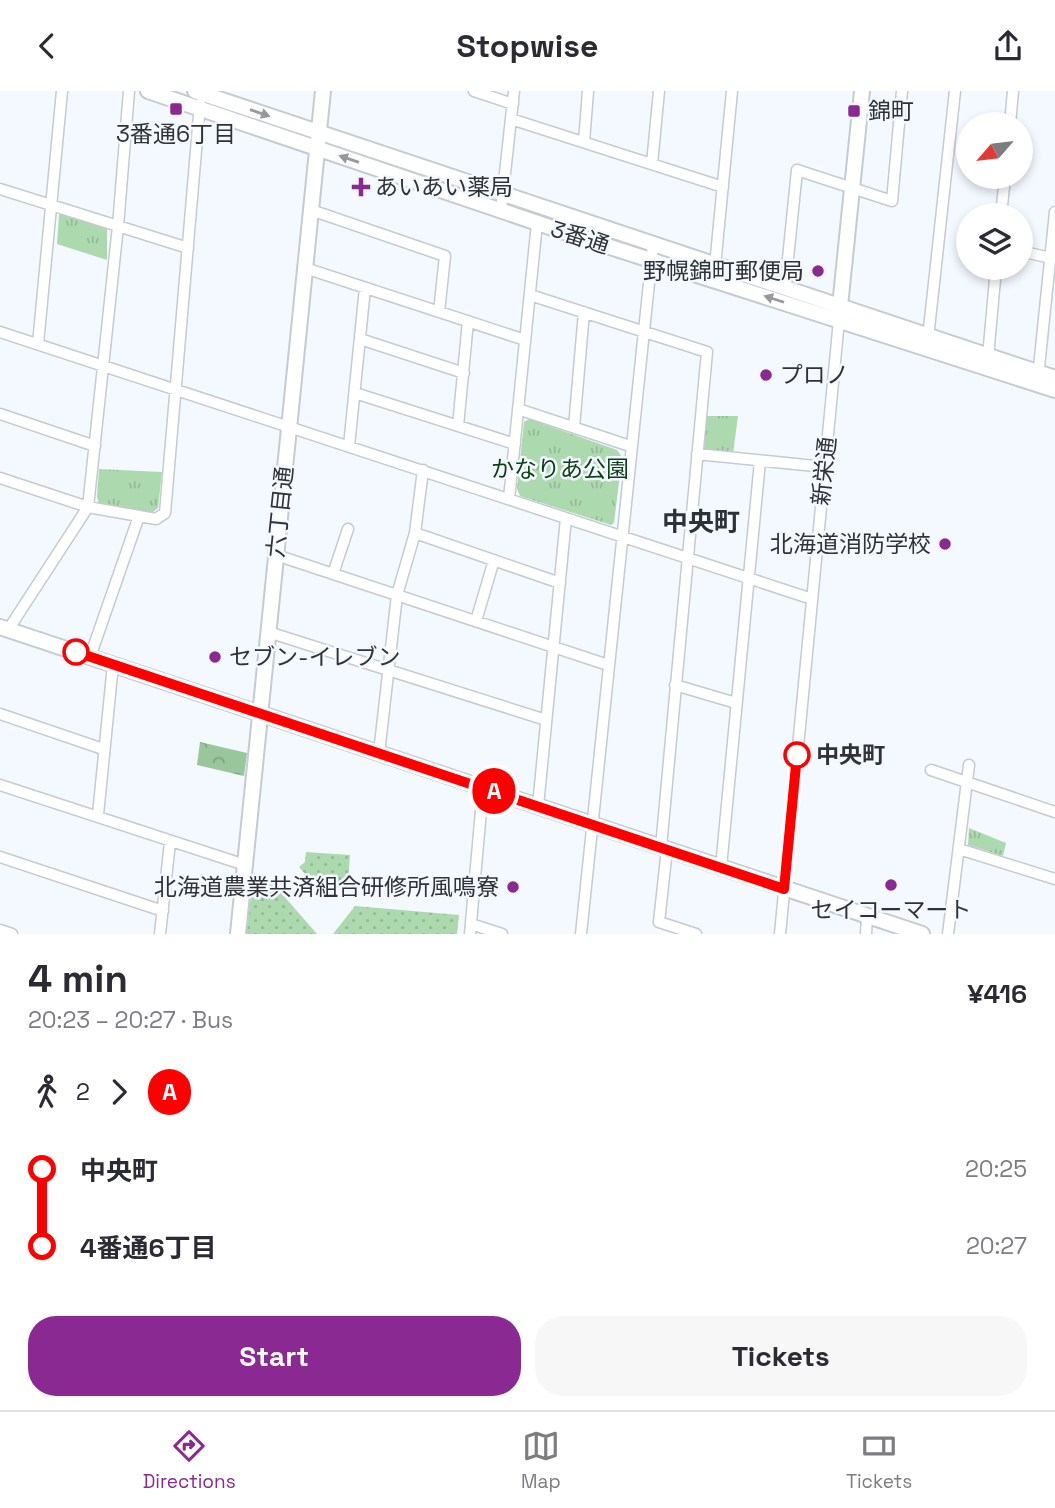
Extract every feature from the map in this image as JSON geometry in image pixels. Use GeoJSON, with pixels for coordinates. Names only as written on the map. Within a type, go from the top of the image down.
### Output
{"type":"FeatureCollection","features":[{"type":"Feature","properties":{"kind":"street"},"geometry":{"type":"LineString","coordinates":[[38,344],[62,91]]}},
{"type":"Feature","properties":{"kind":"street"},"geometry":{"type":"LineString","coordinates":[[129,91],[118,226],[88,507],[4,628],[922,934]]}},
{"type":"Feature","properties":{"kind":"street","name":"3番通"},"geometry":{"type":"LineString","coordinates":[[148,91],[199,98],[318,132],[502,194],[652,252],[1038,379],[1055,378]]}},
{"type":"Feature","properties":{"kind":"street","name":"六丁目通"},"geometry":{"type":"LineString","coordinates":[[238,934],[323,91]]}},
{"type":"Feature","properties":{"kind":"street"},"geometry":{"type":"LineString","coordinates":[[474,91],[513,104]]}},
{"type":"Feature","properties":{"kind":"street"},"geometry":{"type":"LineString","coordinates":[[501,210],[514,91]]}},
{"type":"Feature","properties":{"kind":"street"},"geometry":{"type":"LineString","coordinates":[[584,142],[588,91]]}},
{"type":"Feature","properties":{"kind":"street"},"geometry":{"type":"LineString","coordinates":[[652,164],[659,91]]}},
{"type":"Feature","properties":{"kind":"street"},"geometry":{"type":"LineString","coordinates":[[715,266],[732,91]]}},
{"type":"Feature","properties":{"kind":"street","name":"新栄通"},"geometry":{"type":"LineString","coordinates":[[779,934],[862,91]]}},
{"type":"Feature","properties":{"kind":"street"},"geometry":{"type":"LineString","coordinates":[[785,288],[797,170],[892,201],[902,91]]}},
{"type":"Feature","properties":{"kind":"street"},"geometry":{"type":"LineString","coordinates":[[928,338],[956,91]]}},
{"type":"Feature","properties":{"kind":"street"},"geometry":{"type":"LineString","coordinates":[[1011,112],[1013,91]]}},
{"type":"Feature","properties":{"kind":"street"},"geometry":{"type":"LineString","coordinates":[[0,478],[88,507],[156,519],[165,513],[199,98]]}},
{"type":"Feature","properties":{"kind":"street","name":"3番通"},"geometry":{"type":"LineString","coordinates":[[199,98],[317,148],[537,223],[715,266],[785,288],[840,314],[988,357],[1038,379],[1055,390]]}},
{"type":"Feature","properties":{"kind":"street"},"geometry":{"type":"LineString","coordinates":[[511,119],[723,187]]}},
{"type":"Feature","properties":{"kind":"street"},"geometry":{"type":"LineString","coordinates":[[0,189],[188,248]]}},
{"type":"Feature","properties":{"kind":"street"},"geometry":{"type":"LineString","coordinates":[[311,210],[445,256],[439,312]]}},
{"type":"Feature","properties":{"kind":"street"},"geometry":{"type":"LineString","coordinates":[[1038,379],[1055,212]]}},
{"type":"Feature","properties":{"kind":"street"},"geometry":{"type":"LineString","coordinates":[[509,499],[537,223]]}},
{"type":"Feature","properties":{"kind":"street"},"geometry":{"type":"LineString","coordinates":[[580,934],[652,252]]}},
{"type":"Feature","properties":{"kind":"street"},"geometry":{"type":"LineString","coordinates":[[1033,254],[1051,258]]}},
{"type":"Feature","properties":{"kind":"street"},"geometry":{"type":"LineString","coordinates":[[305,268],[525,340]]}},
{"type":"Feature","properties":{"kind":"street"},"geometry":{"type":"LineString","coordinates":[[988,357],[995,280]]}},
{"type":"Feature","properties":{"kind":"street"},"geometry":{"type":"LineString","coordinates":[[349,446],[365,288]]}},
{"type":"Feature","properties":{"kind":"street"},"geometry":{"type":"LineString","coordinates":[[530,295],[707,352],[675,685],[659,922],[696,934]]}},
{"type":"Feature","properties":{"kind":"street"},"geometry":{"type":"LineString","coordinates":[[574,428],[584,312]]}},
{"type":"Feature","properties":{"kind":"street"},"geometry":{"type":"LineString","coordinates":[[458,426],[468,321]]}},
{"type":"Feature","properties":{"kind":"street"},"geometry":{"type":"LineString","coordinates":[[0,332],[812,599]]}},
{"type":"Feature","properties":{"kind":"street"},"geometry":{"type":"LineString","coordinates":[[360,339],[464,373]]}},
{"type":"Feature","properties":{"kind":"street"},"geometry":{"type":"LineString","coordinates":[[355,393],[514,444]]}},
{"type":"Feature","properties":{"kind":"street"},"geometry":{"type":"LineString","coordinates":[[518,409],[631,446]]}},
{"type":"Feature","properties":{"kind":"street"},"geometry":{"type":"LineString","coordinates":[[0,414],[94,446]]}},
{"type":"Feature","properties":{"kind":"street"},"geometry":{"type":"LineString","coordinates":[[697,454],[825,467]]}},
{"type":"Feature","properties":{"kind":"street"},"geometry":{"type":"LineString","coordinates":[[721,867],[760,461]]}},
{"type":"Feature","properties":{"kind":"street"},"geometry":{"type":"LineString","coordinates":[[379,753],[397,595],[415,533],[423,470]]}},
{"type":"Feature","properties":{"kind":"street"},"geometry":{"type":"LineString","coordinates":[[90,657],[139,516]]}},
{"type":"Feature","properties":{"kind":"street"},"geometry":{"type":"LineString","coordinates":[[538,806],[566,518]]}},
{"type":"Feature","properties":{"kind":"street"},"geometry":{"type":"LineString","coordinates":[[333,574],[348,529]]}},
{"type":"Feature","properties":{"kind":"street"},"geometry":{"type":"LineString","coordinates":[[415,533],[560,583]]}},
{"type":"Feature","properties":{"kind":"street"},"geometry":{"type":"LineString","coordinates":[[276,555],[608,665]]}},
{"type":"Feature","properties":{"kind":"street"},"geometry":{"type":"LineString","coordinates":[[476,621],[494,560]]}},
{"type":"Feature","properties":{"kind":"street"},"geometry":{"type":"LineString","coordinates":[[268,632],[546,720]]}},
{"type":"Feature","properties":{"kind":"street"},"geometry":{"type":"LineString","coordinates":[[98,815],[113,664]]}},
{"type":"Feature","properties":{"kind":"street"},"geometry":{"type":"LineString","coordinates":[[675,685],[736,703]]}},
{"type":"Feature","properties":{"kind":"street"},"geometry":{"type":"LineString","coordinates":[[0,713],[103,748]]}},
{"type":"Feature","properties":{"kind":"street"},"geometry":{"type":"LineString","coordinates":[[948,934],[969,765]]}},
{"type":"Feature","properties":{"kind":"street"},"geometry":{"type":"LineString","coordinates":[[931,770],[1055,812]]}},
{"type":"Feature","properties":{"kind":"street"},"geometry":{"type":"LineString","coordinates":[[0,799],[2,786],[98,815],[170,842],[245,865]]}},
{"type":"Feature","properties":{"kind":"street"},"geometry":{"type":"LineString","coordinates":[[483,788],[470,929],[502,934]]}},
{"type":"Feature","properties":{"kind":"street"},"geometry":{"type":"LineString","coordinates":[[160,934],[170,842]]}},
{"type":"Feature","properties":{"kind":"street"},"geometry":{"type":"LineString","coordinates":[[959,849],[1055,879]]}},
{"type":"Feature","properties":{"kind":"street"},"geometry":{"type":"LineString","coordinates":[[0,857],[163,911]]}},
{"type":"Feature","properties":{"kind":"street"},"geometry":{"type":"LineString","coordinates":[[866,934],[867,916]]}},
{"type":"Feature","properties":{"kind":"street"},"geometry":{"type":"LineString","coordinates":[[0,930],[12,934]]}},
{"type":"Feature","properties":{"kind":"green space"},"geometry":{"type":"Polygon","coordinates":[[[64,214],[107,227],[107,260],[57,244],[59,215],[64,214]]]}},
{"type":"Feature","properties":{"kind":"green space"},"geometry":{"type":"Polygon","coordinates":[[[707,416],[738,416],[733,454],[703,449],[707,416]]]}},
{"type":"Feature","properties":{"kind":"green space","name":"かなりあ公園"},"geometry":{"type":"Polygon","coordinates":[[[529,419],[617,450],[622,457],[614,523],[611,525],[520,496],[517,489],[524,422],[529,419]]]}},
{"type":"Feature","properties":{"kind":"green space"},"geometry":{"type":"Polygon","coordinates":[[[99,469],[162,472],[158,508],[152,513],[99,504],[99,469]]]}},
{"type":"Feature","properties":{"kind":"green space"},"geometry":{"type":"Polygon","coordinates":[[[200,742],[247,753],[244,776],[197,765],[200,742]]]}},
{"type":"Feature","properties":{"kind":"green space"},"geometry":{"type":"Polygon","coordinates":[[[969,828],[1006,843],[1003,856],[968,845],[969,828]]]}},
{"type":"Feature","properties":{"kind":"green space"},"geometry":{"type":"Polygon","coordinates":[[[306,852],[350,855],[348,885],[330,890],[324,896],[299,867],[305,862],[306,852]]]}},
{"type":"Feature","properties":{"kind":"green space"},"geometry":{"type":"Polygon","coordinates":[[[254,873],[269,879],[317,934],[246,934],[254,873]]]}},
{"type":"Feature","properties":{"kind":"green space"},"geometry":{"type":"Polygon","coordinates":[[[355,906],[459,915],[457,934],[333,934],[355,906]]]}},
{"type":"Feature","properties":{"kind":"bus line","name":"A"},"geometry":{"type":"LineString","coordinates":[[76,652],[784,889],[797,755]]}},
{"type":"Feature","properties":{"kind":"place","name":"3番通6丁目"},"geometry":{"type":"Point","coordinates":[176,109]}},
{"type":"Feature","properties":{"kind":"place","name":"錦町"},"geometry":{"type":"Point","coordinates":[854,111]}},
{"type":"Feature","properties":{"kind":"place","name":"あいあい薬局"},"geometry":{"type":"Point","coordinates":[361,187]}},
{"type":"Feature","properties":{"kind":"place","name":"野幌錦町郵便局"},"geometry":{"type":"Point","coordinates":[818,271]}},
{"type":"Feature","properties":{"kind":"place","name":"プロノ"},"geometry":{"type":"Point","coordinates":[766,375]}},
{"type":"Feature","properties":{"kind":"place","name":"北海道消防学校"},"geometry":{"type":"Point","coordinates":[945,544]}},
{"type":"Feature","properties":{"kind":"place","name":"セブン-イレブン"},"geometry":{"type":"Point","coordinates":[215,657]}},
{"type":"Feature","properties":{"kind":"place","name":"中央町"},"geometry":{"type":"Point","coordinates":[797,755]}},
{"type":"Feature","properties":{"kind":"place","name":"セイコーマート"},"geometry":{"type":"Point","coordinates":[891,885]}},
{"type":"Feature","properties":{"kind":"place","name":"北海道農業共済組合研修所風鳴寮"},"geometry":{"type":"Point","coordinates":[513,887]}},
{"type":"Feature","properties":{"kind":"district","name":"中央町"},"geometry":{"type":"Point","coordinates":[701,522]}}]}
